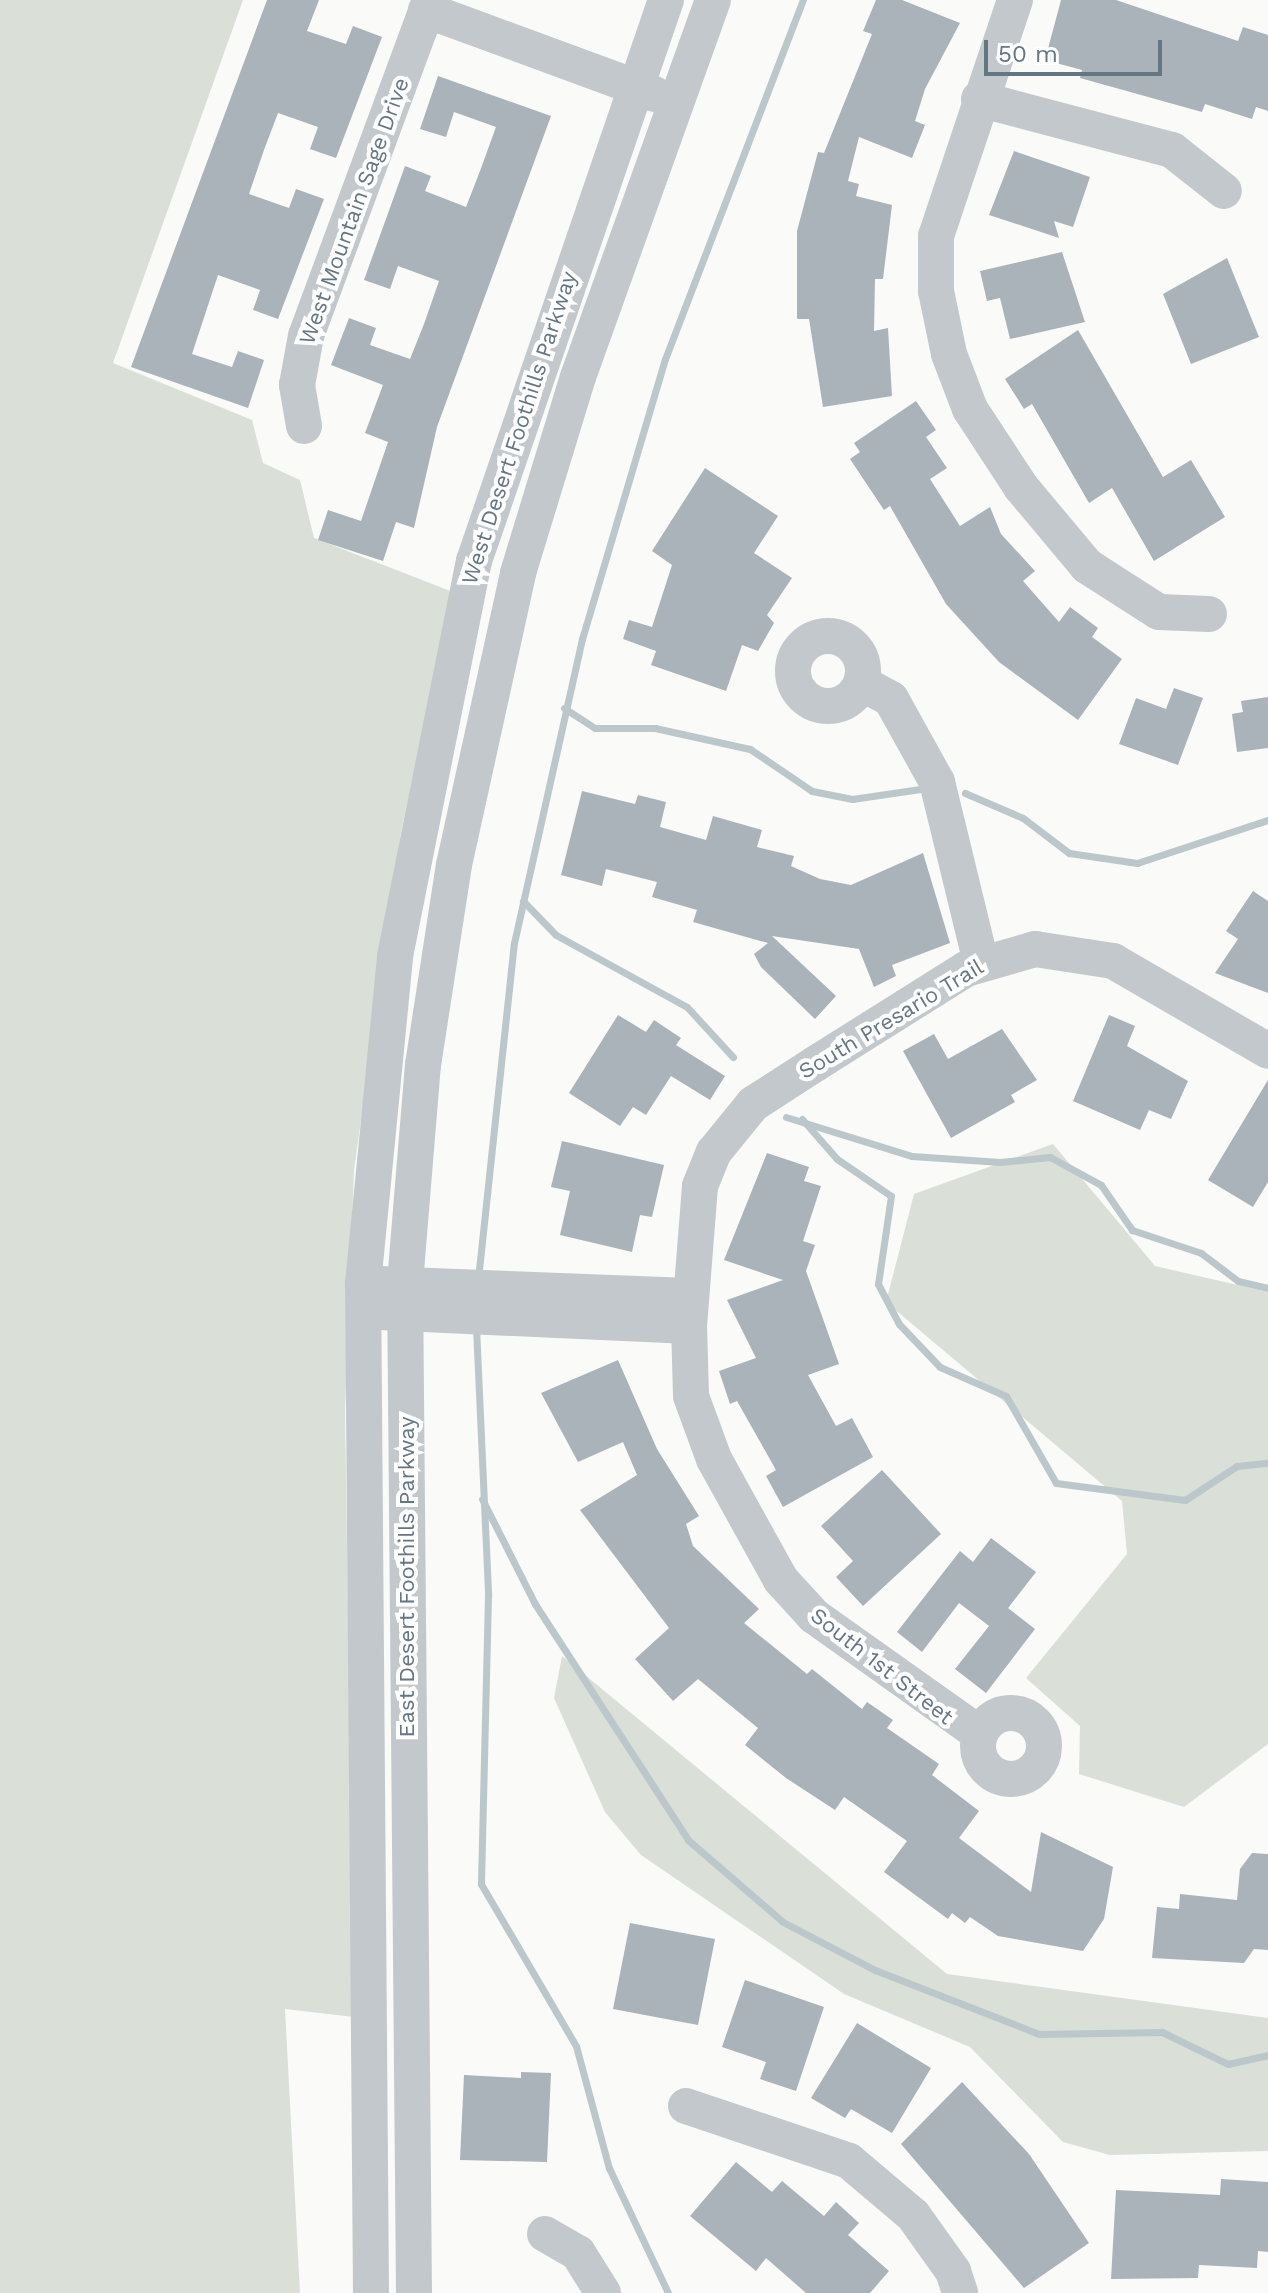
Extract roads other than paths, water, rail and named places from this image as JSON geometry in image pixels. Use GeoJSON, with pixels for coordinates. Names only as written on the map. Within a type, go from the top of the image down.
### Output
{"type":"FeatureCollection","features":[{"type":"Feature","properties":{"kind":"street","name":"West Desert Foothills Parkway"},"geometry":{"type":"LineString","coordinates":[[410,866],[474,561],[632,87],[666,0]]}},
{"type":"Feature","properties":{"kind":"street","name":"West Desert Foothills Parkway"},"geometry":{"type":"LineString","coordinates":[[454,865],[518,573],[713,0]]}},
{"type":"Feature","properties":{"kind":"street"},"geometry":{"type":"LineString","coordinates":[[1015,0],[979,99],[936,236],[936,291],[970,409],[1021,487],[1087,566],[1159,612],[1209,614]]}},
{"type":"Feature","properties":{"kind":"street"},"geometry":{"type":"LineString","coordinates":[[428,5],[676,102]]}},
{"type":"Feature","properties":{"kind":"street","name":"West Mountain Sage Drive"},"geometry":{"type":"LineString","coordinates":[[304,426],[297,385],[306,336],[428,5]]}},
{"type":"Feature","properties":{"kind":"street"},"geometry":{"type":"LineString","coordinates":[[979,99],[1159,145],[1224,191]]}},
{"type":"Feature","properties":{"kind":"street"},"geometry":{"type":"LineString","coordinates":[[861,683],[891,699],[937,782],[981,962]]}},
{"type":"Feature","properties":{"kind":"street","name":"East Desert Foothills Parkway"},"geometry":{"type":"LineString","coordinates":[[414,2293],[405,1298],[423,1065],[454,865]]}},
{"type":"Feature","properties":{"kind":"street","name":"East Desert Foothills Parkway"},"geometry":{"type":"LineString","coordinates":[[371,2293],[362,1298],[383,1050],[410,866]]}},
{"type":"Feature","properties":{"kind":"street","name":"South Presario Trail"},"geometry":{"type":"LineString","coordinates":[[690,1311],[700,1186],[727,1129],[765,1096],[981,962],[1035,949],[1113,961],[1268,1051]]}},
{"type":"Feature","properties":{"kind":"street"},"geometry":{"type":"LineString","coordinates":[[362,1298],[690,1311]]}},
{"type":"Feature","properties":{"kind":"street","name":"South 1st Street"},"geometry":{"type":"LineString","coordinates":[[690,1311],[691,1396],[700,1425],[781,1580],[848,1644],[980,1734]]}},
{"type":"Feature","properties":{"kind":"street"},"geometry":{"type":"LineString","coordinates":[[686,2106],[809,2143],[870,2175],[938,2246],[960,2293]]}},
{"type":"Feature","properties":{"kind":"street"},"geometry":{"type":"LineString","coordinates":[[545,2234],[578,2253],[603,2293]]}},
{"type":"Feature","properties":{"kind":"waterway"},"geometry":{"type":"LineString","coordinates":[[478,1279],[514,943],[582,639],[665,359],[803,0]]}},
{"type":"Feature","properties":{"kind":"waterway"},"geometry":{"type":"LineString","coordinates":[[564,708],[595,728],[655,728],[750,749],[812,791],[852,799],[920,789]]}},
{"type":"Feature","properties":{"kind":"waterway"},"geometry":{"type":"LineString","coordinates":[[965,793],[1023,818],[1069,853],[1137,863],[1268,820]]}},
{"type":"Feature","properties":{"kind":"waterway"},"geometry":{"type":"LineString","coordinates":[[523,901],[556,935],[687,1007],[733,1057]]}},
{"type":"Feature","properties":{"kind":"waterway"},"geometry":{"type":"LineString","coordinates":[[786,1117],[912,1156],[1000,1162],[1050,1157],[1101,1185],[1132,1230],[1201,1253],[1238,1281],[1268,1288]]}},
{"type":"Feature","properties":{"kind":"waterway"},"geometry":{"type":"LineString","coordinates":[[802,1119],[837,1159],[891,1196],[878,1284],[899,1324],[940,1367],[1006,1396],[1056,1483],[1185,1500],[1237,1466],[1268,1463]]}},
{"type":"Feature","properties":{"kind":"waterway"},"geometry":{"type":"LineString","coordinates":[[476,1327],[488,1596],[481,1884],[576,2046],[609,2168],[668,2293]]}},
{"type":"Feature","properties":{"kind":"waterway"},"geometry":{"type":"LineString","coordinates":[[482,1499],[535,1604],[688,1840],[783,1922],[875,1970],[1039,2034],[1162,2032],[1228,2064],[1268,2055]]}}]}
